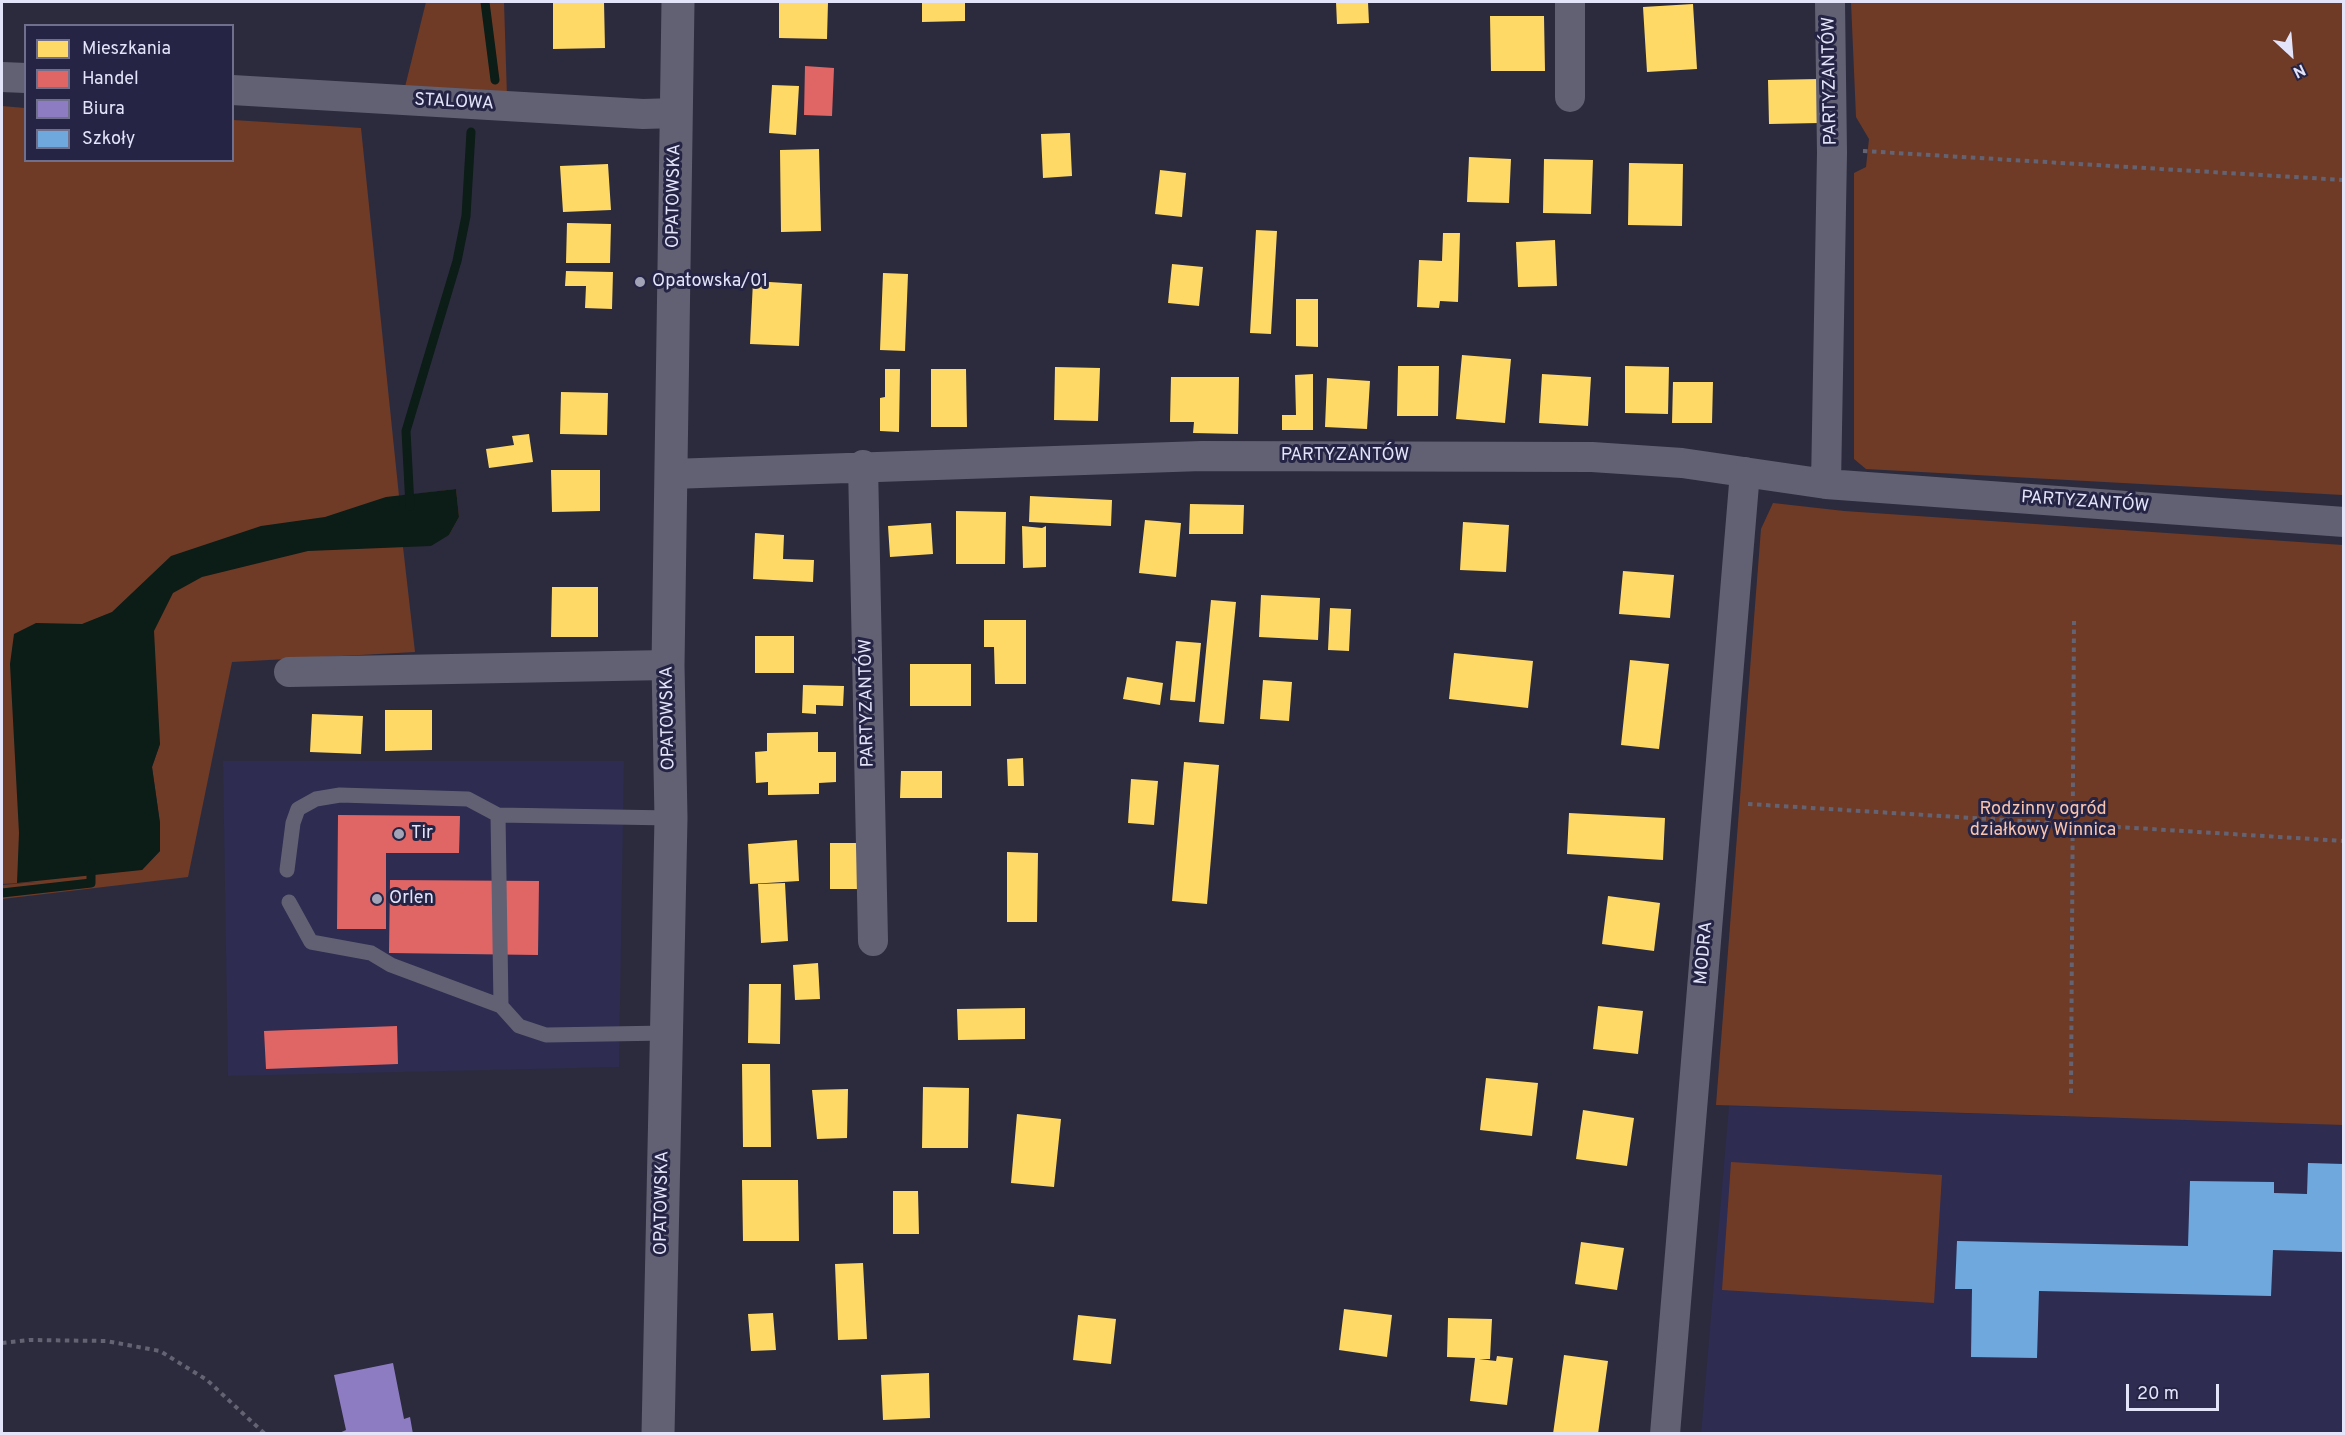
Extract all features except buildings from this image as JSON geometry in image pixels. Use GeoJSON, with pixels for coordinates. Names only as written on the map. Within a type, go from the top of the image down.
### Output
{"type":"FeatureCollection","features":[{"type":"Feature","properties":{"kind":"street","name":"OPATOWSKA"},"geometry":{"type":"LineString","coordinates":[[658,1434],[671,818],[668,665],[678,2]]}},
{"type":"Feature","properties":{"kind":"street"},"geometry":{"type":"LineString","coordinates":[[1570,2],[1570,97]]}},
{"type":"Feature","properties":{"kind":"street","name":"PARTYZANTÓW"},"geometry":{"type":"LineString","coordinates":[[1826,484],[1832,153],[1830,2]]}},
{"type":"Feature","properties":{"kind":"street"},"geometry":{"type":"LineString","coordinates":[[2,77],[24,78]]}},
{"type":"Feature","properties":{"kind":"street","name":"STALOWA"},"geometry":{"type":"LineString","coordinates":[[234,90],[643,114],[676,113]]}},
{"type":"Feature","properties":{"kind":"street","name":"PARTYZANTÓW"},"geometry":{"type":"LineString","coordinates":[[671,474],[863,465],[1202,456],[1592,457],[1682,463],[1826,484],[2343,522]]}},
{"type":"Feature","properties":{"kind":"street","name":"PARTYZANTÓW"},"geometry":{"type":"LineString","coordinates":[[863,465],[873,941]]}},
{"type":"Feature","properties":{"kind":"street","name":"MODRA"},"geometry":{"type":"LineString","coordinates":[[1665,1434],[1745,472]]}},
{"type":"Feature","properties":{"kind":"street"},"geometry":{"type":"LineString","coordinates":[[289,672],[668,665]]}},
{"type":"Feature","properties":{"kind":"lane"},"geometry":{"type":"LineString","coordinates":[[287,870],[293,823],[298,809],[316,799],[340,795],[468,799],[498,815],[671,818]]}},
{"type":"Feature","properties":{"kind":"lane"},"geometry":{"type":"LineString","coordinates":[[498,815],[501,1006]]}},
{"type":"Feature","properties":{"kind":"lane"},"geometry":{"type":"LineString","coordinates":[[289,902],[311,942],[371,953],[391,965],[501,1006],[519,1026],[546,1035],[667,1033]]}},
{"type":"Feature","properties":{"kind":"path"},"geometry":{"type":"LineString","coordinates":[[1832,153],[1867,151],[2343,180]]}},
{"type":"Feature","properties":{"kind":"path"},"geometry":{"type":"LineString","coordinates":[[2071,1093],[2074,621]]}},
{"type":"Feature","properties":{"kind":"path"},"geometry":{"type":"LineString","coordinates":[[1718,803],[2343,841]]}},
{"type":"Feature","properties":{"kind":"path"},"geometry":{"type":"LineString","coordinates":[[2,1343],[29,1340],[106,1341],[160,1351],[207,1380],[265,1434]]}},
{"type":"Feature","properties":{"kind":"shaded area"},"geometry":{"type":"Polygon","coordinates":[[[456,489],[459,517],[449,535],[431,546],[308,551],[202,577],[173,593],[154,631],[160,744],[152,767],[160,823],[160,851],[142,870],[17,883],[19,833],[10,664],[14,634],[36,623],[82,624],[112,612],[171,556],[261,526],[325,517],[386,497],[456,489]]]}},
{"type":"Feature","properties":{"kind":"shaded area","name":"Orlen"},"geometry":{"type":"Polygon","coordinates":[[[223,761],[624,761],[619,1067],[228,1076],[223,761]]]}},
{"type":"Feature","properties":{"kind":"shaded area"},"geometry":{"type":"Polygon","coordinates":[[[1729,1106],[2343,1125],[2343,1433],[1701,1434],[1729,1106]]]}},
{"type":"Feature","properties":{"kind":"green space"},"geometry":{"type":"Polygon","coordinates":[[[426,2],[504,2],[507,97],[405,87],[426,2]]]}},
{"type":"Feature","properties":{"kind":"green space"},"geometry":{"type":"Polygon","coordinates":[[[1851,2],[2343,2],[2343,495],[1866,469],[1854,459],[1854,173],[1866,167],[1869,139],[1856,117],[1851,2]]]}},
{"type":"Feature","properties":{"kind":"green space"},"geometry":{"type":"Polygon","coordinates":[[[2,106],[24,108],[24,162],[234,162],[234,120],[361,128],[399,496],[456,489],[459,517],[449,535],[403,547],[415,652],[232,662],[188,877],[2,899],[2,885],[36,882],[2,884],[2,106]],[[160,744],[50,822],[142,870],[160,851],[160,823],[152,767],[160,744]]]}},
{"type":"Feature","properties":{"kind":"green space","name":"Rodzinny ogród działkowy Winnica"},"geometry":{"type":"Polygon","coordinates":[[[1773,503],[1844,511],[2343,545],[2343,1125],[1716,1105],[1761,529],[1773,503]]]}},
{"type":"Feature","properties":{"kind":"green space"},"geometry":{"type":"Polygon","coordinates":[[[1731,1162],[1942,1175],[1934,1303],[1722,1290],[1731,1162]]]}},
{"type":"Feature","properties":{"kind":"waterway"},"geometry":{"type":"LineString","coordinates":[[485,2],[495,80]]}},
{"type":"Feature","properties":{"kind":"waterway"},"geometry":{"type":"LineString","coordinates":[[410,506],[406,431],[457,261],[466,216],[471,132]]}},
{"type":"Feature","properties":{"kind":"waterway"},"geometry":{"type":"LineString","coordinates":[[2,893],[91,883],[91,864]]}},
{"type":"Feature","properties":{"kind":"place","name":"Opatowska/01"},"geometry":{"type":"Point","coordinates":[640,282]}},
{"type":"Feature","properties":{"kind":"place","name":"Tir"},"geometry":{"type":"Point","coordinates":[399,834]}},
{"type":"Feature","properties":{"kind":"place","name":"Orlen"},"geometry":{"type":"Point","coordinates":[377,899]}}]}
